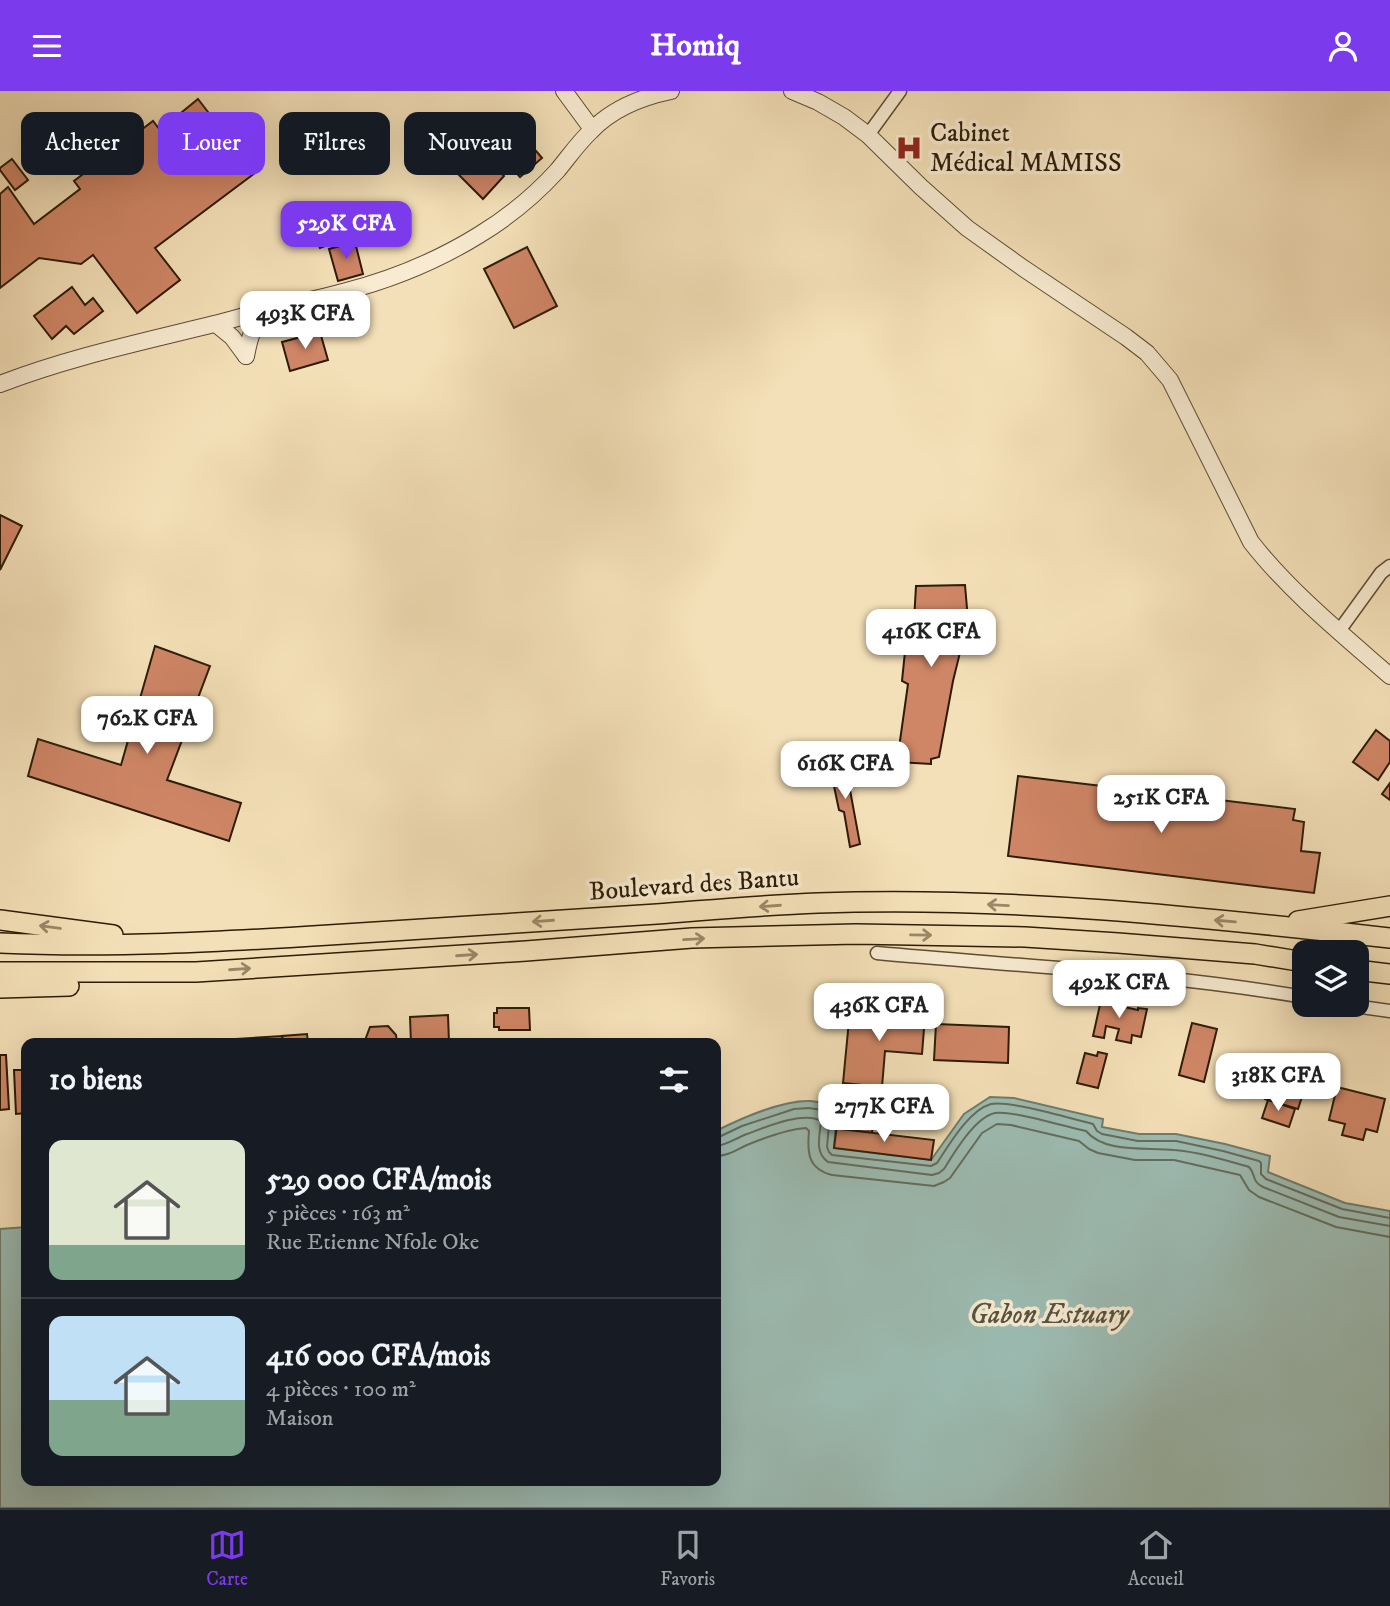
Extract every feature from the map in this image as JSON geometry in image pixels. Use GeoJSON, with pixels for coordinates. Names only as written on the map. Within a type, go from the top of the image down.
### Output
{"type":"FeatureCollection","features":[{"type":"Feature","properties":{"kind":"highway","name":"Boulevard des Bantu"},"geometry":{"type":"LineString","coordinates":[[0,943],[76,946],[166,943],[817,903],[944,902],[1085,909],[1390,938]]}},
{"type":"Feature","properties":{"kind":"highway"},"geometry":{"type":"LineString","coordinates":[[1272,925],[1390,906]]}},
{"type":"Feature","properties":{"kind":"highway"},"geometry":{"type":"LineString","coordinates":[[0,920],[166,943]]}},
{"type":"Feature","properties":{"kind":"highway","name":"Boulevard des Bantu"},"geometry":{"type":"LineString","coordinates":[[0,972],[197,972],[692,938],[856,934],[1025,937],[1255,954],[1292,960]]}},
{"type":"Feature","properties":{"kind":"highway"},"geometry":{"type":"LineString","coordinates":[[0,988],[119,983],[180,978],[197,972]]}},
{"type":"Feature","properties":{"kind":"highway"},"geometry":{"type":"LineString","coordinates":[[1369,972],[1390,974]]}},
{"type":"Feature","properties":{"kind":"street"},"geometry":{"type":"LineString","coordinates":[[564,91],[592,129]]}},
{"type":"Feature","properties":{"kind":"street"},"geometry":{"type":"LineString","coordinates":[[0,384],[30,372],[105,350],[343,292],[390,278],[430,261],[482,233],[530,197],[556,172],[592,129],[610,115],[629,104],[671,91]]}},
{"type":"Feature","properties":{"kind":"street"},"geometry":{"type":"LineString","coordinates":[[792,91],[844,117],[868,135],[967,228],[1147,353],[1170,380],[1251,541],[1264,559],[1390,676]]}},
{"type":"Feature","properties":{"kind":"street"},"geometry":{"type":"LineString","coordinates":[[868,135],[900,91]]}},
{"type":"Feature","properties":{"kind":"street"},"geometry":{"type":"LineString","coordinates":[[216,324],[232,337],[246,356],[251,333],[268,310]]}},
{"type":"Feature","properties":{"kind":"street"},"geometry":{"type":"LineString","coordinates":[[1339,631],[1381,573],[1390,566]]}},
{"type":"Feature","properties":{"kind":"street"},"geometry":{"type":"LineString","coordinates":[[877,953],[1186,980],[1292,995]]}},
{"type":"Feature","properties":{"kind":"street"},"geometry":{"type":"LineString","coordinates":[[1369,1008],[1390,1011]]}},
{"type":"Feature","properties":{"kind":"water","name":"Gabon Estuary"},"geometry":{"type":"Polygon","coordinates":[[[990,1097],[1014,1098],[1103,1119],[1102,1127],[1139,1134],[1176,1134],[1225,1144],[1270,1156],[1268,1172],[1345,1203],[1390,1211],[1390,1508],[0,1508],[0,1229],[21,1227],[21,1486],[721,1486],[721,1129],[775,1107],[813,1101],[837,1105],[834,1148],[931,1160],[964,1114],[990,1097]]]}},
{"type":"Feature","properties":{"kind":"building"},"geometry":{"type":"Polygon","coordinates":[[[198,99],[208,112],[182,112],[198,99]]]}},
{"type":"Feature","properties":{"kind":"building"},"geometry":{"type":"Polygon","coordinates":[[[153,121],[158,127],[158,175],[252,175],[155,248],[180,280],[137,313],[93,255],[81,264],[39,258],[0,288],[0,194],[8,187],[34,224],[80,189],[74,181],[82,175],[144,175],[144,128],[153,121]]]}},
{"type":"Feature","properties":{"kind":"building"},"geometry":{"type":"Polygon","coordinates":[[[536,151],[542,158],[536,163],[536,151]]]}},
{"type":"Feature","properties":{"kind":"building"},"geometry":{"type":"Polygon","coordinates":[[[12,159],[21,175],[28,180],[15,190],[0,168],[12,159]]]}},
{"type":"Feature","properties":{"kind":"building"},"geometry":{"type":"Polygon","coordinates":[[[459,175],[504,176],[483,199],[459,175]]]}},
{"type":"Feature","properties":{"kind":"building"},"geometry":{"type":"Polygon","coordinates":[[[359,204],[368,229],[320,248],[310,223],[359,204]]]}},
{"type":"Feature","properties":{"kind":"building"},"geometry":{"type":"Polygon","coordinates":[[[355,242],[363,274],[338,281],[329,249],[355,242]]]}},
{"type":"Feature","properties":{"kind":"building"},"geometry":{"type":"Polygon","coordinates":[[[527,247],[557,306],[514,328],[484,269],[527,247]]]}},
{"type":"Feature","properties":{"kind":"building"},"geometry":{"type":"Polygon","coordinates":[[[72,287],[85,305],[93,298],[103,311],[74,334],[66,326],[52,339],[34,316],[72,287]]]}},
{"type":"Feature","properties":{"kind":"building"},"geometry":{"type":"Polygon","coordinates":[[[320,332],[328,360],[290,371],[282,342],[320,332]]]}},
{"type":"Feature","properties":{"kind":"building"},"geometry":{"type":"Polygon","coordinates":[[[0,515],[22,526],[0,570],[0,515]]]}},
{"type":"Feature","properties":{"kind":"building"},"geometry":{"type":"Polygon","coordinates":[[[965,585],[968,620],[939,757],[931,759],[931,764],[897,762],[908,684],[902,681],[908,622],[914,621],[916,586],[965,585]]]}},
{"type":"Feature","properties":{"kind":"building"},"geometry":{"type":"Polygon","coordinates":[[[155,646],[210,666],[167,780],[241,803],[229,841],[28,776],[38,739],[121,765],[155,646]]]}},
{"type":"Feature","properties":{"kind":"building"},"geometry":{"type":"Polygon","coordinates":[[[1376,730],[1390,741],[1390,762],[1378,780],[1353,762],[1376,730]]]}},
{"type":"Feature","properties":{"kind":"building"},"geometry":{"type":"Polygon","coordinates":[[[845,763],[860,844],[850,847],[844,812],[839,810],[830,767],[845,763]]]}},
{"type":"Feature","properties":{"kind":"building"},"geometry":{"type":"Polygon","coordinates":[[[1018,776],[1295,809],[1293,820],[1304,822],[1301,851],[1320,853],[1314,893],[1008,856],[1018,776]]]}},
{"type":"Feature","properties":{"kind":"building"},"geometry":{"type":"Polygon","coordinates":[[[1390,783],[1390,800],[1382,794],[1390,783]]]}},
{"type":"Feature","properties":{"kind":"building"},"geometry":{"type":"Polygon","coordinates":[[[1103,991],[1112,993],[1110,1004],[1138,1010],[1147,1009],[1141,1037],[1132,1035],[1131,1043],[1116,1040],[1119,1029],[1106,1026],[1104,1038],[1093,1036],[1103,991]]]}},
{"type":"Feature","properties":{"kind":"building"},"geometry":{"type":"Polygon","coordinates":[[[497,1008],[529,1008],[530,1030],[499,1030],[499,1027],[494,1027],[494,1013],[497,1013],[497,1008]]]}},
{"type":"Feature","properties":{"kind":"building"},"geometry":{"type":"Polygon","coordinates":[[[850,1010],[925,1016],[922,1054],[885,1051],[882,1087],[843,1083],[850,1010]]]}},
{"type":"Feature","properties":{"kind":"building"},"geometry":{"type":"Polygon","coordinates":[[[448,1015],[449,1038],[411,1038],[410,1017],[448,1015]]]}},
{"type":"Feature","properties":{"kind":"building"},"geometry":{"type":"Polygon","coordinates":[[[1192,1023],[1217,1029],[1204,1082],[1179,1075],[1192,1023]]]}},
{"type":"Feature","properties":{"kind":"building"},"geometry":{"type":"Polygon","coordinates":[[[936,1024],[1009,1027],[1008,1063],[934,1060],[936,1024]]]}},
{"type":"Feature","properties":{"kind":"building"},"geometry":{"type":"Polygon","coordinates":[[[388,1026],[396,1038],[366,1038],[370,1027],[388,1026]]]}},
{"type":"Feature","properties":{"kind":"building"},"geometry":{"type":"Polygon","coordinates":[[[307,1034],[307,1038],[282,1038],[307,1034]]]}},
{"type":"Feature","properties":{"kind":"building"},"geometry":{"type":"Polygon","coordinates":[[[282,1036],[282,1038],[251,1038],[282,1036]]]}},
{"type":"Feature","properties":{"kind":"building"},"geometry":{"type":"Polygon","coordinates":[[[1098,1052],[1107,1054],[1098,1088],[1077,1083],[1085,1053],[1097,1056],[1098,1052]]]}},
{"type":"Feature","properties":{"kind":"building"},"geometry":{"type":"Polygon","coordinates":[[[0,1055],[6,1055],[9,1109],[0,1110],[0,1055]]]}},
{"type":"Feature","properties":{"kind":"building"},"geometry":{"type":"Polygon","coordinates":[[[1297,1065],[1311,1069],[1298,1109],[1265,1099],[1271,1082],[1289,1088],[1297,1065]]]}},
{"type":"Feature","properties":{"kind":"building"},"geometry":{"type":"Polygon","coordinates":[[[14,1070],[21,1070],[21,1114],[16,1114],[14,1070]]]}},
{"type":"Feature","properties":{"kind":"building"},"geometry":{"type":"Polygon","coordinates":[[[1337,1087],[1385,1099],[1377,1132],[1366,1129],[1363,1140],[1342,1135],[1345,1124],[1329,1120],[1337,1087]]]}},
{"type":"Feature","properties":{"kind":"building"},"geometry":{"type":"Polygon","coordinates":[[[844,1091],[877,1095],[872,1133],[839,1129],[844,1091]]]}},
{"type":"Feature","properties":{"kind":"building"},"geometry":{"type":"Polygon","coordinates":[[[1268,1100],[1295,1109],[1289,1127],[1262,1118],[1268,1100]]]}},
{"type":"Feature","properties":{"kind":"building"},"geometry":{"type":"Polygon","coordinates":[[[837,1125],[840,1126],[839,1129],[934,1140],[931,1160],[834,1148],[837,1125]]]}},
{"type":"Feature","properties":{"kind":"place","name":"Cabinet Médical MAMISS"},"geometry":{"type":"Point","coordinates":[909,148]}}]}
